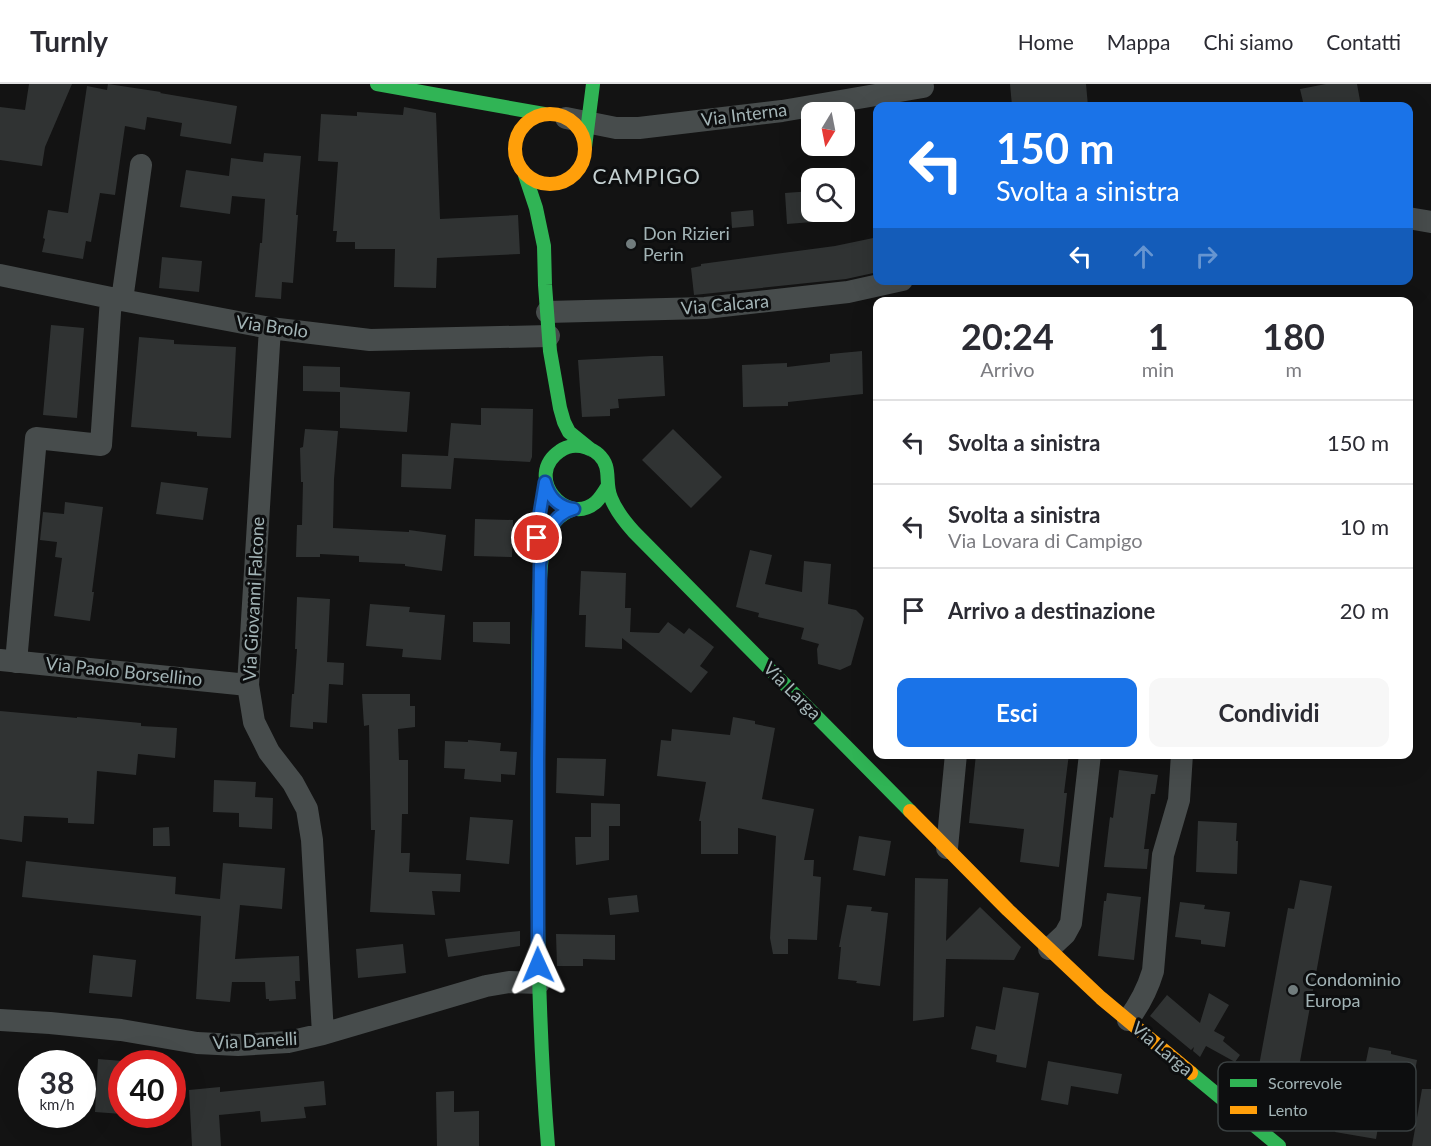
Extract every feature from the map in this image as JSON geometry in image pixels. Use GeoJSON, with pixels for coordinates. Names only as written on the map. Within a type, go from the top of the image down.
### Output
{"type":"FeatureCollection","features":[{"type":"Feature","properties":{"kind":"street"},"geometry":{"type":"LineString","coordinates":[[377,84],[411,87],[453,99],[568,113],[582,135],[585,153],[579,170],[570,178],[547,185],[535,182],[525,175]]}},
{"type":"Feature","properties":{"kind":"street"},"geometry":{"type":"LineString","coordinates":[[540,565],[551,526],[563,513],[580,509],[599,500],[607,487],[608,472],[602,458],[572,435],[564,422],[550,344],[545,257],[536,207],[525,175],[518,166],[514,144],[524,124],[533,118],[568,113],[588,93],[593,84]]}},
{"type":"Feature","properties":{"kind":"street"},"geometry":{"type":"LineString","coordinates":[[568,113],[593,84]]}},
{"type":"Feature","properties":{"kind":"street","name":"Via Interna"},"geometry":{"type":"LineString","coordinates":[[568,113],[616,128],[636,129],[782,111],[923,87]]}},
{"type":"Feature","properties":{"kind":"street"},"geometry":{"type":"LineString","coordinates":[[453,99],[478,116]]}},
{"type":"Feature","properties":{"kind":"street"},"geometry":{"type":"LineString","coordinates":[[568,113],[585,153]]}},
{"type":"Feature","properties":{"kind":"street","name":"Via Interna"},"geometry":{"type":"LineString","coordinates":[[585,153],[604,142],[636,129]]}},
{"type":"Feature","properties":{"kind":"street"},"geometry":{"type":"LineString","coordinates":[[502,139],[515,155]]}},
{"type":"Feature","properties":{"kind":"street"},"geometry":{"type":"LineString","coordinates":[[8,661],[36,438],[101,445],[116,299],[141,165]]}},
{"type":"Feature","properties":{"kind":"street"},"geometry":{"type":"LineString","coordinates":[[561,198],[570,178]]}},
{"type":"Feature","properties":{"kind":"street"},"geometry":{"type":"LineString","coordinates":[[1413,219],[1431,222]]}},
{"type":"Feature","properties":{"kind":"street"},"geometry":{"type":"LineString","coordinates":[[545,257],[553,222]]}},
{"type":"Feature","properties":{"kind":"street","name":"Via Brolo"},"geometry":{"type":"LineString","coordinates":[[0,275],[270,328],[370,340],[550,344]]}},
{"type":"Feature","properties":{"kind":"street","name":"Via Calcara"},"geometry":{"type":"LineString","coordinates":[[547,312],[705,308],[848,292],[880,285]]}},
{"type":"Feature","properties":{"kind":"street","name":"Via Giovanni Falcone"},"geometry":{"type":"LineString","coordinates":[[270,328],[248,685],[254,722],[269,752],[293,783],[307,809],[312,840],[323,1034]]}},
{"type":"Feature","properties":{"kind":"street"},"geometry":{"type":"LineString","coordinates":[[549,412],[550,344]]}},
{"type":"Feature","properties":{"kind":"street"},"geometry":{"type":"LineString","coordinates":[[541,502],[548,443]]}},
{"type":"Feature","properties":{"kind":"street"},"geometry":{"type":"LineString","coordinates":[[580,509],[562,506],[552,498],[546,475],[552,458],[561,450],[575,446],[590,449]]}},
{"type":"Feature","properties":{"kind":"street","name":"Via Larga"},"geometry":{"type":"LineString","coordinates":[[607,487],[617,510],[664,564],[947,848],[1101,998],[1218,1095]]}},
{"type":"Feature","properties":{"kind":"street","name":"Via Larga"},"geometry":{"type":"LineString","coordinates":[[580,509],[611,517],[637,534]]}},
{"type":"Feature","properties":{"kind":"street"},"geometry":{"type":"LineString","coordinates":[[538,526],[537,542],[540,565],[539,983],[548,1146]]}},
{"type":"Feature","properties":{"kind":"street","name":"Via Paolo Borsellino"},"geometry":{"type":"LineString","coordinates":[[8,661],[248,685]]}},
{"type":"Feature","properties":{"kind":"street"},"geometry":{"type":"LineString","coordinates":[[947,848],[956,759]]}},
{"type":"Feature","properties":{"kind":"street"},"geometry":{"type":"LineString","coordinates":[[1049,949],[1065,934],[1071,922],[1089,759]]}},
{"type":"Feature","properties":{"kind":"street"},"geometry":{"type":"LineString","coordinates":[[1128,1020],[1140,1004],[1153,971],[1163,855],[1179,800],[1182,759]]}},
{"type":"Feature","properties":{"kind":"street","name":"Via Danelli"},"geometry":{"type":"LineString","coordinates":[[0,1020],[121,1030],[196,1043],[238,1045],[288,1042],[323,1034],[486,986],[509,982],[539,983]]}},
{"type":"Feature","properties":{"kind":"street","name":"Via Larga"},"geometry":{"type":"LineString","coordinates":[[1261,1131],[1279,1146]]}},
{"type":"Feature","properties":{"kind":"building"},"geometry":{"type":"Polygon","coordinates":[[[29,84],[72,84],[45,147],[42,166],[0,160],[0,107],[25,110],[29,84]]]}},
{"type":"Feature","properties":{"kind":"building"},"geometry":{"type":"Polygon","coordinates":[[[108,84],[237,106],[231,144],[180,136],[182,123],[147,117],[145,130],[125,126],[115,195],[100,193],[91,242],[86,241],[83,259],[42,252],[48,210],[68,213],[87,86],[107,90],[108,84]]]}},
{"type":"Feature","properties":{"kind":"building"},"geometry":{"type":"Polygon","coordinates":[[[1010,84],[1086,84],[1088,102],[1012,102],[1010,84]]]}},
{"type":"Feature","properties":{"kind":"building"},"geometry":{"type":"Polygon","coordinates":[[[1326,84],[1357,84],[1360,102],[1303,102],[1300,89],[1326,84]]]}},
{"type":"Feature","properties":{"kind":"building"},"geometry":{"type":"Polygon","coordinates":[[[404,107],[436,113],[440,219],[518,215],[520,254],[437,258],[436,288],[394,287],[395,249],[355,249],[355,242],[336,242],[337,231],[333,231],[338,162],[318,161],[321,114],[357,116],[357,112],[403,115],[404,107]]]}},
{"type":"Feature","properties":{"kind":"building"},"geometry":{"type":"Polygon","coordinates":[[[264,153],[301,156],[293,283],[282,282],[281,299],[255,297],[265,199],[232,196],[230,214],[180,207],[186,170],[229,176],[231,158],[263,162],[264,153]]]}},
{"type":"Feature","properties":{"kind":"building"},"geometry":{"type":"Polygon","coordinates":[[[801,192],[801,222],[812,222],[787,224],[785,193],[801,192]]]}},
{"type":"Feature","properties":{"kind":"building"},"geometry":{"type":"Polygon","coordinates":[[[753,210],[754,226],[732,228],[731,212],[753,210]]]}},
{"type":"Feature","properties":{"kind":"building"},"geometry":{"type":"Polygon","coordinates":[[[873,238],[873,273],[846,279],[694,295],[691,268],[701,266],[701,264],[835,246],[873,238]]]}},
{"type":"Feature","properties":{"kind":"building"},"geometry":{"type":"Polygon","coordinates":[[[162,257],[202,261],[199,292],[159,288],[162,257]]]}},
{"type":"Feature","properties":{"kind":"building"},"geometry":{"type":"Polygon","coordinates":[[[51,325],[84,328],[77,418],[43,415],[51,325]]]}},
{"type":"Feature","properties":{"kind":"building"},"geometry":{"type":"Polygon","coordinates":[[[139,337],[174,340],[174,344],[236,347],[231,438],[197,436],[197,432],[131,427],[139,337]]]}},
{"type":"Feature","properties":{"kind":"building"},"geometry":{"type":"Polygon","coordinates":[[[862,351],[863,394],[788,402],[788,406],[743,407],[742,365],[787,363],[787,367],[830,362],[830,354],[862,351]]]}},
{"type":"Feature","properties":{"kind":"building"},"geometry":{"type":"Polygon","coordinates":[[[663,356],[665,396],[618,399],[619,408],[610,409],[610,416],[582,417],[578,360],[663,356]]]}},
{"type":"Feature","properties":{"kind":"building"},"geometry":{"type":"Polygon","coordinates":[[[303,366],[340,367],[340,392],[303,391],[303,366]]]}},
{"type":"Feature","properties":{"kind":"building"},"geometry":{"type":"Polygon","coordinates":[[[340,387],[410,392],[407,432],[340,428],[340,387]]]}},
{"type":"Feature","properties":{"kind":"building"},"geometry":{"type":"Polygon","coordinates":[[[481,408],[533,409],[530,462],[454,458],[451,489],[401,487],[402,454],[448,456],[451,423],[481,425],[481,408]]]}},
{"type":"Feature","properties":{"kind":"building"},"geometry":{"type":"Polygon","coordinates":[[[305,429],[338,431],[333,528],[409,532],[409,530],[446,535],[442,571],[405,566],[405,564],[359,562],[359,556],[320,554],[320,557],[296,557],[297,525],[302,525],[303,482],[301,482],[300,448],[303,447],[305,429]]]}},
{"type":"Feature","properties":{"kind":"building"},"geometry":{"type":"Polygon","coordinates":[[[673,429],[722,477],[691,508],[642,460],[673,429]]]}},
{"type":"Feature","properties":{"kind":"building"},"geometry":{"type":"Polygon","coordinates":[[[161,482],[208,488],[203,520],[156,514],[161,482]]]}},
{"type":"Feature","properties":{"kind":"building"},"geometry":{"type":"Polygon","coordinates":[[[65,502],[103,507],[90,621],[54,616],[62,558],[55,557],[57,542],[40,540],[43,512],[64,514],[65,502]]]}},
{"type":"Feature","properties":{"kind":"building"},"geometry":{"type":"Polygon","coordinates":[[[475,519],[513,520],[512,557],[474,556],[475,519]]]}},
{"type":"Feature","properties":{"kind":"building"},"geometry":{"type":"Polygon","coordinates":[[[750,550],[772,555],[765,584],[802,592],[804,561],[831,564],[828,604],[856,610],[864,618],[851,665],[840,670],[818,664],[819,644],[801,639],[804,628],[758,617],[759,613],[736,607],[750,550]]]}},
{"type":"Feature","properties":{"kind":"building"},"geometry":{"type":"Polygon","coordinates":[[[581,571],[626,573],[625,608],[631,608],[630,632],[659,633],[668,622],[684,634],[689,628],[714,647],[700,666],[708,672],[691,693],[622,638],[622,649],[585,647],[586,615],[579,615],[581,571]]]}},
{"type":"Feature","properties":{"kind":"building"},"geometry":{"type":"Polygon","coordinates":[[[297,597],[330,599],[327,662],[344,663],[343,685],[329,684],[327,723],[313,722],[313,729],[290,727],[297,649],[295,649],[297,597]]]}},
{"type":"Feature","properties":{"kind":"building"},"geometry":{"type":"Polygon","coordinates":[[[370,604],[410,607],[409,612],[445,615],[441,660],[402,657],[403,649],[366,646],[370,604]]]}},
{"type":"Feature","properties":{"kind":"building"},"geometry":{"type":"Polygon","coordinates":[[[473,622],[510,622],[510,644],[473,642],[473,622]]]}},
{"type":"Feature","properties":{"kind":"building"},"geometry":{"type":"Polygon","coordinates":[[[362,694],[410,694],[410,706],[415,706],[415,727],[398,729],[399,760],[408,760],[408,814],[402,814],[401,853],[410,853],[409,872],[461,874],[460,892],[432,891],[435,915],[370,912],[375,830],[371,830],[369,725],[364,726],[362,694]]]}},
{"type":"Feature","properties":{"kind":"building"},"geometry":{"type":"Polygon","coordinates":[[[0,711],[177,728],[175,758],[138,754],[136,775],[97,771],[94,824],[68,823],[68,818],[24,816],[22,842],[0,839],[0,711]]]}},
{"type":"Feature","properties":{"kind":"building"},"geometry":{"type":"Polygon","coordinates":[[[733,717],[775,728],[762,799],[814,809],[804,860],[814,860],[813,876],[821,877],[817,940],[788,939],[788,954],[773,954],[770,938],[776,836],[738,828],[738,854],[701,854],[701,821],[699,821],[706,782],[657,776],[661,740],[671,741],[672,729],[730,735],[733,717]]]}},
{"type":"Feature","properties":{"kind":"building"},"geometry":{"type":"Polygon","coordinates":[[[468,740],[501,743],[500,751],[517,752],[515,775],[501,774],[501,782],[464,779],[465,769],[444,768],[445,741],[468,742],[468,740]]]}},
{"type":"Feature","properties":{"kind":"building"},"geometry":{"type":"Polygon","coordinates":[[[557,758],[606,759],[604,796],[556,793],[557,758]]]}},
{"type":"Feature","properties":{"kind":"building"},"geometry":{"type":"Polygon","coordinates":[[[975,759],[1068,759],[1059,867],[1020,862],[1024,829],[969,823],[975,759]]]}},
{"type":"Feature","properties":{"kind":"building"},"geometry":{"type":"Polygon","coordinates":[[[1119,770],[1158,775],[1155,794],[1151,794],[1144,849],[1149,849],[1147,869],[1104,867],[1119,770]]]}},
{"type":"Feature","properties":{"kind":"building"},"geometry":{"type":"Polygon","coordinates":[[[214,780],[256,782],[255,797],[273,798],[272,829],[239,827],[239,813],[213,812],[214,780]]]}},
{"type":"Feature","properties":{"kind":"building"},"geometry":{"type":"Polygon","coordinates":[[[591,803],[620,804],[620,826],[609,826],[609,860],[576,865],[575,837],[591,837],[591,803]]]}},
{"type":"Feature","properties":{"kind":"building"},"geometry":{"type":"Polygon","coordinates":[[[470,817],[513,820],[509,864],[466,860],[470,817]]]}},
{"type":"Feature","properties":{"kind":"building"},"geometry":{"type":"Polygon","coordinates":[[[1198,821],[1237,823],[1237,874],[1196,872],[1198,821]]]}},
{"type":"Feature","properties":{"kind":"building"},"geometry":{"type":"Polygon","coordinates":[[[169,827],[170,846],[153,846],[153,828],[169,827]]]}},
{"type":"Feature","properties":{"kind":"building"},"geometry":{"type":"Polygon","coordinates":[[[859,836],[891,841],[885,876],[853,870],[859,836]]]}},
{"type":"Feature","properties":{"kind":"building"},"geometry":{"type":"Polygon","coordinates":[[[26,861],[176,877],[175,894],[220,899],[223,863],[285,868],[282,909],[240,905],[235,959],[299,956],[300,981],[295,981],[296,999],[269,1001],[266,999],[265,982],[232,982],[230,1002],[196,999],[201,916],[22,897],[26,861]]]}},
{"type":"Feature","properties":{"kind":"building"},"geometry":{"type":"Polygon","coordinates":[[[915,878],[948,879],[946,941],[980,907],[1021,947],[1014,960],[946,959],[944,1017],[913,1021],[915,878]]]}},
{"type":"Feature","properties":{"kind":"building","name":"Condominio Europa"},"geometry":{"type":"Polygon","coordinates":[[[1300,880],[1332,886],[1300,1062],[1260,1062],[1288,908],[1294,909],[1300,880]]]}},
{"type":"Feature","properties":{"kind":"building"},"geometry":{"type":"Polygon","coordinates":[[[1107,893],[1141,897],[1134,960],[1098,956],[1104,901],[1106,901],[1107,893]]]}},
{"type":"Feature","properties":{"kind":"building"},"geometry":{"type":"Polygon","coordinates":[[[637,895],[639,912],[610,915],[608,898],[637,895]]]}},
{"type":"Feature","properties":{"kind":"building"},"geometry":{"type":"Polygon","coordinates":[[[1180,902],[1205,905],[1204,909],[1230,912],[1225,947],[1201,944],[1201,940],[1175,937],[1180,902]]]}},
{"type":"Feature","properties":{"kind":"building"},"geometry":{"type":"Polygon","coordinates":[[[847,905],[872,907],[871,911],[888,913],[880,986],[838,979],[841,947],[839,947],[847,905]]]}},
{"type":"Feature","properties":{"kind":"building"},"geometry":{"type":"Polygon","coordinates":[[[520,931],[520,946],[448,957],[445,939],[520,931]]]}},
{"type":"Feature","properties":{"kind":"building"},"geometry":{"type":"Polygon","coordinates":[[[556,934],[615,935],[615,960],[583,959],[583,966],[557,966],[556,934]]]}},
{"type":"Feature","properties":{"kind":"building"},"geometry":{"type":"Polygon","coordinates":[[[403,944],[406,973],[358,978],[356,949],[403,944]]]}},
{"type":"Feature","properties":{"kind":"building"},"geometry":{"type":"Polygon","coordinates":[[[93,955],[136,960],[132,997],[89,993],[93,955]]]}},
{"type":"Feature","properties":{"kind":"building"},"geometry":{"type":"Polygon","coordinates":[[[1003,987],[1039,993],[1026,1068],[996,1062],[997,1055],[971,1049],[976,1026],[995,1030],[1003,987]]]}},
{"type":"Feature","properties":{"kind":"building"},"geometry":{"type":"Polygon","coordinates":[[[1209,993],[1229,1005],[1214,1031],[1225,1037],[1223,1041],[1240,1055],[1235,1062],[1206,1046],[1200,1057],[1193,1051],[1194,1047],[1191,1050],[1150,1016],[1167,995],[1200,1023],[1209,993]]]}},
{"type":"Feature","properties":{"kind":"building"},"geometry":{"type":"Polygon","coordinates":[[[1369,1047],[1391,1051],[1391,1054],[1417,1060],[1416,1065],[1416,1062],[1366,1062],[1369,1047]]]}},
{"type":"Feature","properties":{"kind":"building"},"geometry":{"type":"Polygon","coordinates":[[[98,1059],[108,1060],[108,1113],[96,1112],[98,1059]]]}},
{"type":"Feature","properties":{"kind":"building"},"geometry":{"type":"Polygon","coordinates":[[[1048,1061],[1122,1074],[1118,1094],[1071,1086],[1068,1105],[1041,1100],[1048,1061]]]}},
{"type":"Feature","properties":{"kind":"building"},"geometry":{"type":"Polygon","coordinates":[[[324,1081],[326,1105],[304,1107],[306,1118],[261,1122],[260,1111],[219,1115],[221,1146],[192,1146],[189,1090],[220,1087],[220,1092],[324,1081]]]}},
{"type":"Feature","properties":{"kind":"building"},"geometry":{"type":"Polygon","coordinates":[[[1422,1089],[1431,1089],[1431,1146],[1412,1146],[1422,1089]]]}},
{"type":"Feature","properties":{"kind":"building"},"geometry":{"type":"Polygon","coordinates":[[[454,1091],[454,1112],[479,1111],[479,1146],[437,1146],[436,1092],[454,1091]]]}},
{"type":"Feature","properties":{"kind":"building"},"geometry":{"type":"Polygon","coordinates":[[[1335,1131],[1377,1131],[1376,1139],[1335,1131]]]}},
{"type":"Feature","properties":{"kind":"traffic: fast"},"geometry":{"type":"LineString","coordinates":[[377,84],[544,114]]}},
{"type":"Feature","properties":{"kind":"traffic: fast"},"geometry":{"type":"LineString","coordinates":[[585,147],[593,84]]}},
{"type":"Feature","properties":{"kind":"traffic: fast"},"geometry":{"type":"LineString","coordinates":[[525,175],[536,208],[544,246],[550,351],[560,408],[569,432],[590,449]]}},
{"type":"Feature","properties":{"kind":"traffic: fast"},"geometry":{"type":"LineString","coordinates":[[607,487],[596,502],[584,508],[573,509],[562,504],[553,496],[547,485],[546,473],[550,461],[560,451],[573,446],[593,450],[606,466],[609,494],[613,503],[631,528],[910,811]]}},
{"type":"Feature","properties":{"kind":"traffic: fast"},"geometry":{"type":"LineString","coordinates":[[548,1146],[541,1039],[538,932],[540,584],[543,549],[549,530],[555,521],[574,509]]}},
{"type":"Feature","properties":{"kind":"traffic: fast"},"geometry":{"type":"LineString","coordinates":[[1191,1073],[1218,1095]]}},
{"type":"Feature","properties":{"kind":"traffic: fast"},"geometry":{"type":"LineString","coordinates":[[1261,1131],[1279,1146]]}},
{"type":"Feature","properties":{"kind":"traffic: slow"},"geometry":{"type":"LineString","coordinates":[[543,114],[557,114],[570,120],[579,129],[585,142],[585,149],[583,162],[575,174],[557,184],[543,184],[530,178],[521,169],[515,156],[515,142],[521,129],[530,120],[543,114]]}},
{"type":"Feature","properties":{"kind":"traffic: slow"},"geometry":{"type":"LineString","coordinates":[[910,811],[1008,910],[1101,998],[1191,1073]]}},
{"type":"Feature","properties":{"kind":"place","name":"Don Rizieri Perin"},"geometry":{"type":"Point","coordinates":[631,244]}},
{"type":"Feature","properties":{"kind":"place","name":"Condominio Europa"},"geometry":{"type":"Point","coordinates":[1293,990]}},
{"type":"Feature","properties":{"kind":"district","name":"CAMPIGO"},"geometry":{"type":"Point","coordinates":[647,177]}},
{"type":"Feature","properties":{"kind":"route"},"geometry":{"type":"LineString","coordinates":[[537,538],[545,482],[552,498],[562,506],[574,509],[563,513],[551,526],[540,565],[538,965]]}}]}
